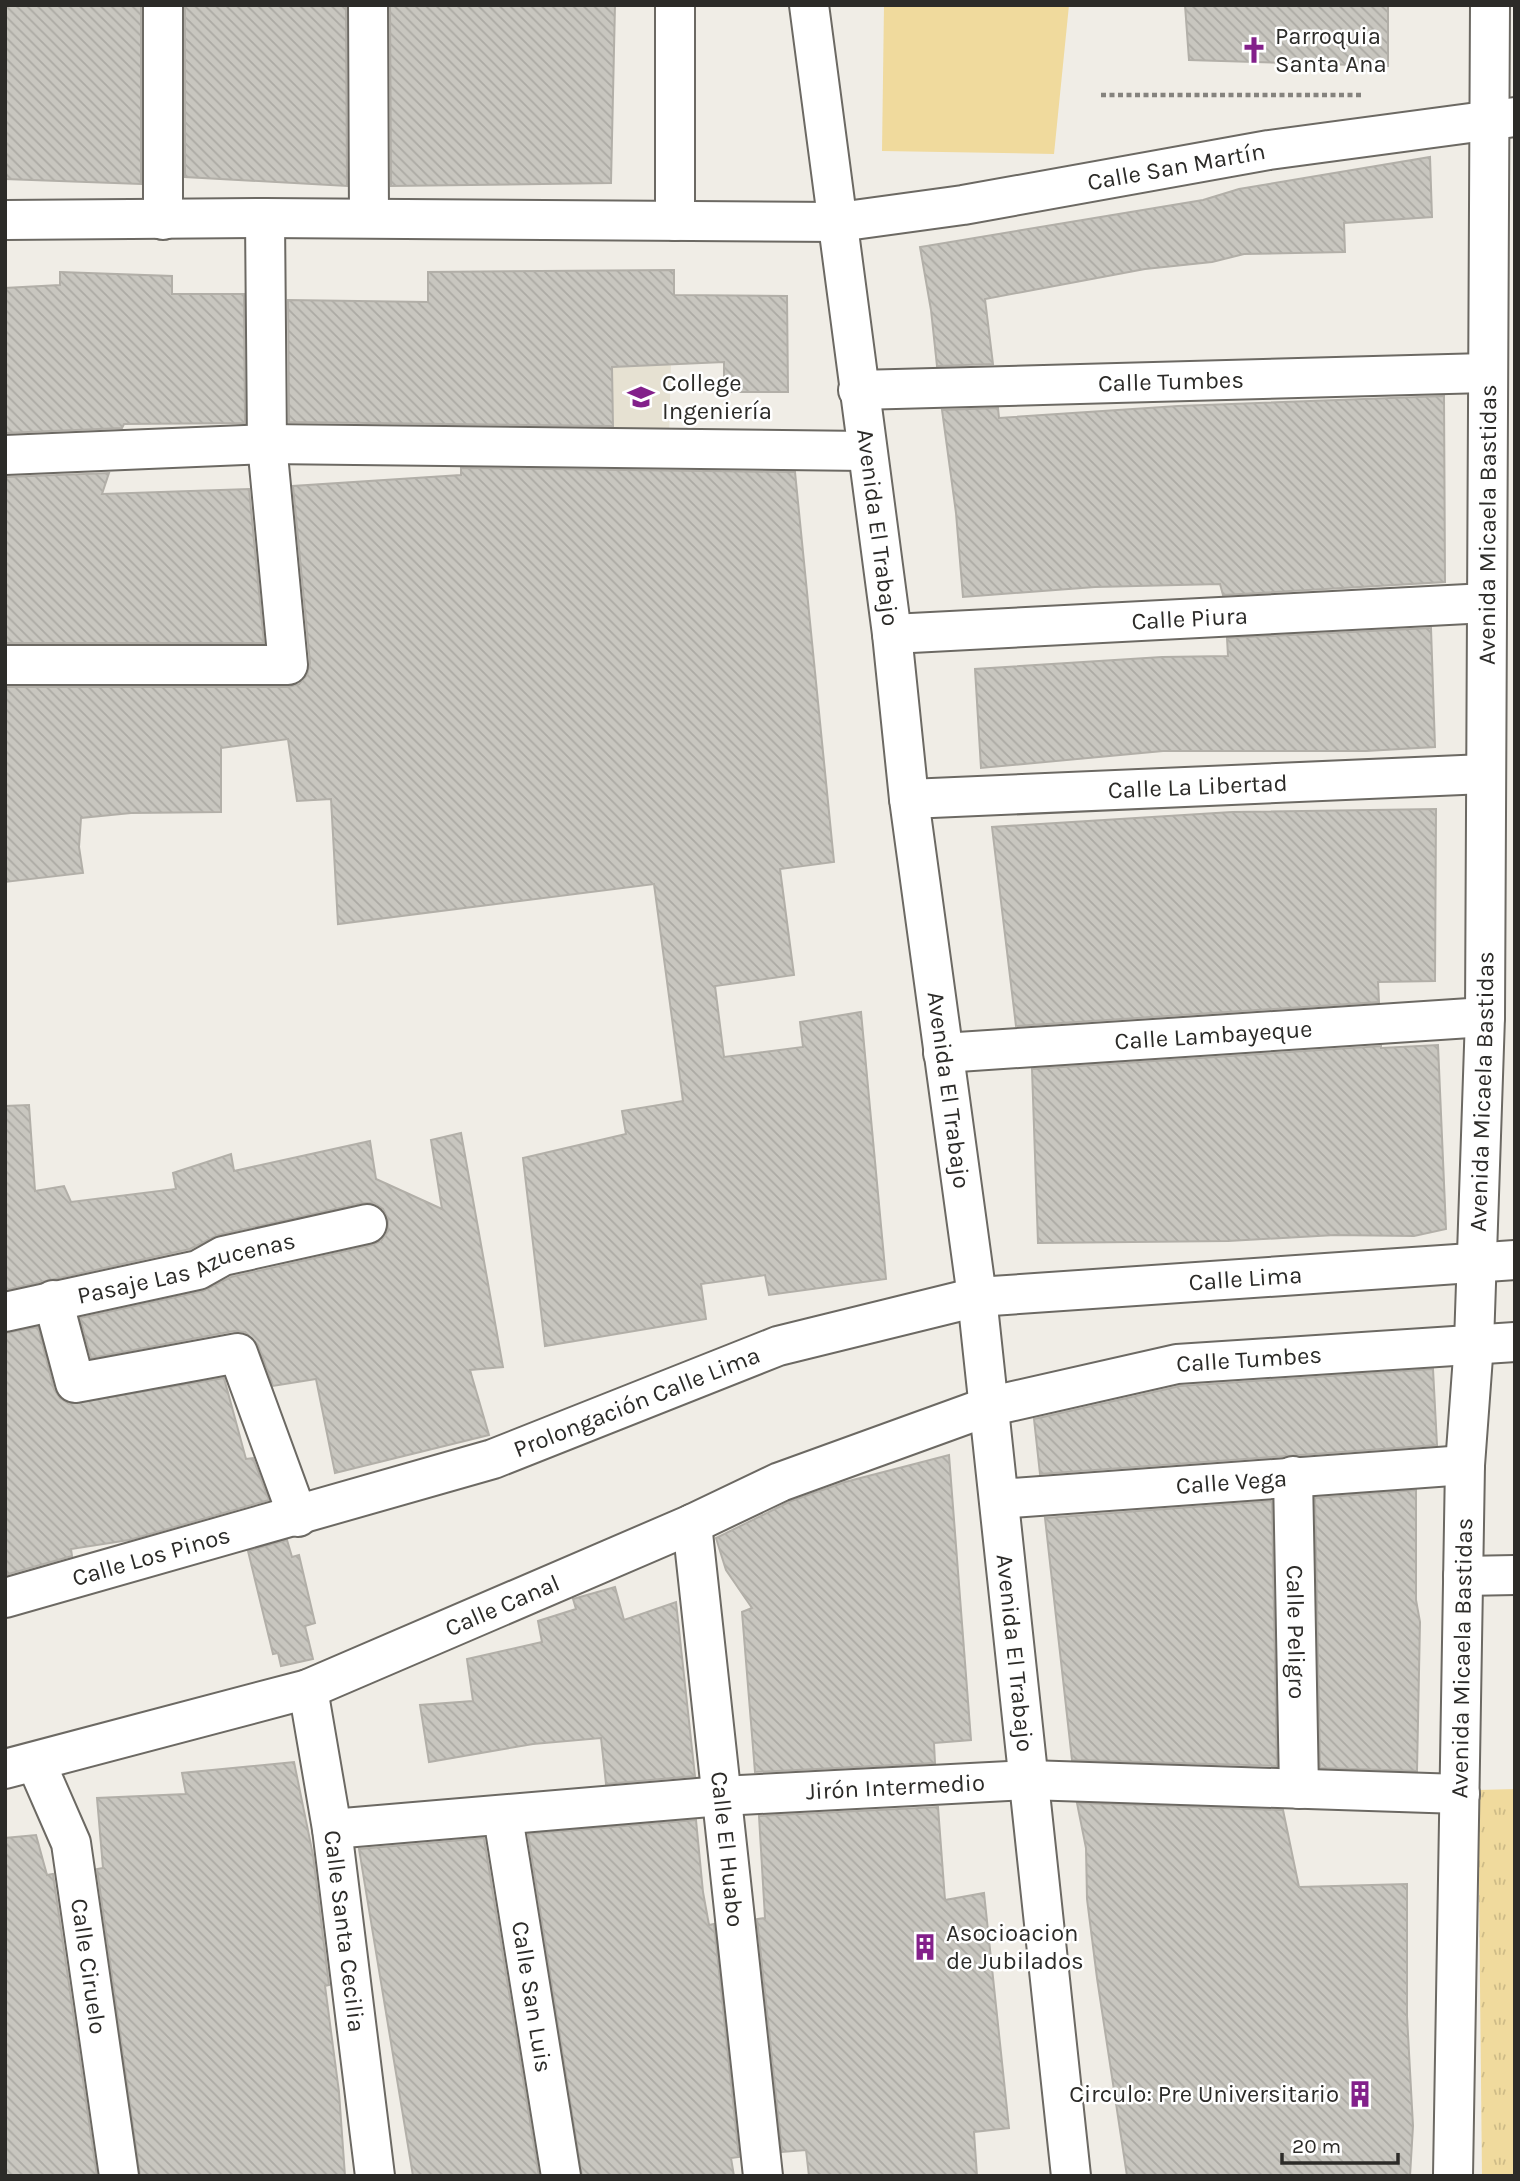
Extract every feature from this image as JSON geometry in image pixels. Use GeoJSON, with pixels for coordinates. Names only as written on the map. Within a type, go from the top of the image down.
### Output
{"type":"FeatureCollection","features":[{"type":"Feature","properties":{"kind":"street"},"geometry":{"type":"LineString","coordinates":[[163,5],[163,220]]}},
{"type":"Feature","properties":{"kind":"street"},"geometry":{"type":"LineString","coordinates":[[368,5],[369,218]]}},
{"type":"Feature","properties":{"kind":"street"},"geometry":{"type":"LineString","coordinates":[[675,5],[675,220]]}},
{"type":"Feature","properties":{"kind":"street","name":"Avenida El Trabajo"},"geometry":{"type":"LineString","coordinates":[[809,5],[892,635],[909,799],[977,1297],[1071,2176]]}},
{"type":"Feature","properties":{"kind":"street","name":"Avenida Micaela Bastidas"},"geometry":{"type":"LineString","coordinates":[[1454,2176],[1465,1465],[1474,1343],[1474,1260],[1485,1017],[1486,373],[1502,119],[1490,5]]}},
{"type":"Feature","properties":{"kind":"street","name":"Calle San Martín"},"geometry":{"type":"LineString","coordinates":[[5,220],[369,218],[839,222],[963,205],[1269,150],[1502,119]]}},
{"type":"Feature","properties":{"kind":"street"},"geometry":{"type":"LineString","coordinates":[[5,665],[288,665],[267,444],[265,218]]}},
{"type":"Feature","properties":{"kind":"street","name":"Calle Tumbes"},"geometry":{"type":"LineString","coordinates":[[858,390],[1486,373]]}},
{"type":"Feature","properties":{"kind":"street"},"geometry":{"type":"LineString","coordinates":[[5,455],[267,444],[866,451]]}},
{"type":"Feature","properties":{"kind":"street","name":"Calle Piura"},"geometry":{"type":"LineString","coordinates":[[892,635],[1487,603]]}},
{"type":"Feature","properties":{"kind":"street","name":"Calle La Libertad"},"geometry":{"type":"LineString","coordinates":[[909,799],[1485,774]]}},
{"type":"Feature","properties":{"kind":"street","name":"Calle Lambayeque"},"geometry":{"type":"LineString","coordinates":[[943,1053],[1485,1017]]}},
{"type":"Feature","properties":{"kind":"street","name":"Pasaje Las Azucenas"},"geometry":{"type":"LineString","coordinates":[[5,1312],[198,1270],[223,1256],[367,1224]]}},
{"type":"Feature","properties":{"kind":"street","name":"Calle Lima"},"geometry":{"type":"LineString","coordinates":[[977,1297],[1515,1259]]}},
{"type":"Feature","properties":{"kind":"street","name":"Prolongación Calle Lima"},"geometry":{"type":"LineString","coordinates":[[298,1517],[493,1460],[778,1346],[977,1297]]}},
{"type":"Feature","properties":{"kind":"street"},"geometry":{"type":"LineString","coordinates":[[53,1300],[75,1383],[238,1353],[298,1517]]}},
{"type":"Feature","properties":{"kind":"street","name":"Calle Tumbes"},"geometry":{"type":"LineString","coordinates":[[987,1408],[1177,1364],[1515,1342]]}},
{"type":"Feature","properties":{"kind":"street","name":"Calle Canal"},"geometry":{"type":"LineString","coordinates":[[21,1766],[308,1689],[692,1524],[780,1482],[987,1408]]}},
{"type":"Feature","properties":{"kind":"street","name":"Calle Vega"},"geometry":{"type":"LineString","coordinates":[[999,1499],[1465,1465]]}},
{"type":"Feature","properties":{"kind":"street","name":"Calle Peligro"},"geometry":{"type":"LineString","coordinates":[[1293,1476],[1298,1789]]}},
{"type":"Feature","properties":{"kind":"street","name":"Calle Los Pinos"},"geometry":{"type":"LineString","coordinates":[[5,1598],[298,1517]]}},
{"type":"Feature","properties":{"kind":"street","name":"Calle El Huabo"},"geometry":{"type":"LineString","coordinates":[[692,1524],[763,2176]]}},
{"type":"Feature","properties":{"kind":"street"},"geometry":{"type":"LineString","coordinates":[[1464,1576],[1515,1575]]}},
{"type":"Feature","properties":{"kind":"street","name":"Calle Santa Cecilia"},"geometry":{"type":"LineString","coordinates":[[308,1689],[332,1829],[375,2176]]}},
{"type":"Feature","properties":{"kind":"street","name":"Calle Ciruelo"},"geometry":{"type":"LineString","coordinates":[[21,1766],[71,1843],[119,2176]]}},
{"type":"Feature","properties":{"kind":"street","name":"Jirón Intermedio"},"geometry":{"type":"LineString","coordinates":[[332,1829],[503,1817],[721,1796],[1028,1780],[1460,1794]]}},
{"type":"Feature","properties":{"kind":"street","name":"Calle San Luis"},"geometry":{"type":"LineString","coordinates":[[503,1817],[561,2176]]}},
{"type":"Feature","properties":{"kind":"path"},"geometry":{"type":"LineString","coordinates":[[1101,94],[1374,95]]}},
{"type":"Feature","properties":{"kind":"shaded area","name":"College Ingeniería"},"geometry":{"type":"Polygon","coordinates":[[[671,364],[669,440],[614,438],[612,367],[671,364]]]}},
{"type":"Feature","properties":{"kind":"green space"},"geometry":{"type":"Polygon","coordinates":[[[884,5],[1069,5],[1054,154],[882,151],[884,5]]]}},
{"type":"Feature","properties":{"kind":"green space"},"geometry":{"type":"Polygon","coordinates":[[[1515,1789],[1515,2176],[1482,2176],[1478,1790],[1515,1789]]]}},
{"type":"Feature","properties":{"kind":"building"},"geometry":{"type":"Polygon","coordinates":[[[5,5],[141,5],[141,184],[5,179],[5,5]]]}},
{"type":"Feature","properties":{"kind":"building"},"geometry":{"type":"Polygon","coordinates":[[[185,5],[346,5],[347,186],[185,177],[185,5]]]}},
{"type":"Feature","properties":{"kind":"building"},"geometry":{"type":"Polygon","coordinates":[[[390,5],[615,5],[611,183],[391,186],[390,5]]]}},
{"type":"Feature","properties":{"kind":"building"},"geometry":{"type":"Polygon","coordinates":[[[1185,5],[1388,5],[1388,66],[1189,60],[1185,5]]]}},
{"type":"Feature","properties":{"kind":"building"},"geometry":{"type":"Polygon","coordinates":[[[1430,157],[1432,217],[1344,223],[1345,252],[1244,254],[1212,262],[1145,269],[985,299],[993,364],[937,366],[920,247],[1203,200],[1239,189],[1430,157]]]}},
{"type":"Feature","properties":{"kind":"building"},"geometry":{"type":"Polygon","coordinates":[[[674,270],[674,295],[787,296],[788,392],[724,392],[724,362],[612,367],[613,426],[289,422],[288,300],[428,302],[428,272],[674,270]]]}},
{"type":"Feature","properties":{"kind":"building"},"geometry":{"type":"Polygon","coordinates":[[[60,272],[172,276],[172,294],[244,294],[245,423],[124,424],[122,428],[5,433],[5,288],[60,285],[60,272]]]}},
{"type":"Feature","properties":{"kind":"building"},"geometry":{"type":"Polygon","coordinates":[[[1444,396],[1445,582],[1223,595],[1220,584],[1095,587],[963,597],[956,513],[942,410],[998,408],[999,418],[1178,406],[1444,396]]]}},
{"type":"Feature","properties":{"kind":"building"},"geometry":{"type":"Polygon","coordinates":[[[461,468],[795,472],[834,862],[780,869],[794,975],[715,986],[724,1057],[803,1047],[800,1022],[861,1012],[886,1279],[769,1295],[765,1275],[701,1284],[706,1319],[545,1346],[523,1158],[626,1134],[622,1111],[683,1101],[654,884],[338,924],[331,799],[297,801],[288,739],[221,748],[221,812],[131,813],[81,818],[79,847],[83,873],[5,882],[5,687],[288,687],[299,684],[307,675],[310,663],[293,486],[461,475],[461,468]]]}},
{"type":"Feature","properties":{"kind":"building"},"geometry":{"type":"Polygon","coordinates":[[[109,473],[102,494],[249,489],[264,643],[5,643],[5,477],[109,473]]]}},
{"type":"Feature","properties":{"kind":"building"},"geometry":{"type":"Polygon","coordinates":[[[1431,628],[1435,747],[1366,751],[1163,751],[981,768],[975,669],[1162,657],[1228,656],[1227,638],[1431,628]]]}},
{"type":"Feature","properties":{"kind":"building"},"geometry":{"type":"Polygon","coordinates":[[[1436,809],[1435,981],[1378,982],[1379,1002],[1016,1026],[992,827],[1232,812],[1436,809]]]}},
{"type":"Feature","properties":{"kind":"building"},"geometry":{"type":"Polygon","coordinates":[[[1438,1045],[1446,1229],[1414,1236],[1335,1235],[1228,1241],[1038,1243],[1032,1069],[1381,1046],[1438,1045]]]}},
{"type":"Feature","properties":{"kind":"building"},"geometry":{"type":"Polygon","coordinates":[[[29,1105],[35,1191],[64,1186],[71,1202],[176,1189],[173,1173],[231,1154],[234,1171],[370,1141],[376,1179],[442,1209],[431,1140],[461,1133],[503,1367],[470,1370],[489,1435],[335,1473],[316,1379],[273,1386],[258,1345],[245,1332],[234,1331],[91,1358],[80,1318],[203,1291],[231,1277],[372,1245],[381,1241],[388,1231],[388,1219],[383,1209],[374,1203],[362,1203],[218,1235],[190,1249],[5,1290],[5,1106],[29,1105]]]}},
{"type":"Feature","properties":{"kind":"building"},"geometry":{"type":"Polygon","coordinates":[[[38,1327],[54,1389],[60,1398],[69,1404],[224,1378],[246,1459],[253,1458],[269,1500],[129,1540],[71,1549],[72,1556],[5,1575],[5,1333],[38,1327]]]}},
{"type":"Feature","properties":{"kind":"building"},"geometry":{"type":"Polygon","coordinates":[[[1433,1369],[1437,1445],[1040,1474],[1034,1419],[1180,1386],[1433,1369]]]}},
{"type":"Feature","properties":{"kind":"building"},"geometry":{"type":"Polygon","coordinates":[[[949,1455],[971,1740],[934,1743],[935,1763],[755,1772],[742,1612],[752,1608],[726,1570],[716,1538],[791,1501],[845,1482],[949,1455]]]}},
{"type":"Feature","properties":{"kind":"building"},"geometry":{"type":"Polygon","coordinates":[[[1416,1490],[1416,1600],[1420,1622],[1417,1771],[1320,1768],[1315,1498],[1416,1490]]]}},
{"type":"Feature","properties":{"kind":"building"},"geometry":{"type":"Polygon","coordinates":[[[1272,1501],[1277,1766],[1072,1760],[1045,1518],[1272,1501]]]}},
{"type":"Feature","properties":{"kind":"building"},"geometry":{"type":"Polygon","coordinates":[[[287,1540],[292,1557],[299,1555],[315,1623],[305,1626],[313,1659],[281,1666],[278,1653],[273,1654],[248,1551],[287,1540]]]}},
{"type":"Feature","properties":{"kind":"building"},"geometry":{"type":"Polygon","coordinates":[[[615,1587],[624,1620],[676,1602],[695,1776],[606,1784],[601,1738],[533,1744],[429,1762],[420,1705],[473,1701],[467,1659],[542,1642],[538,1621],[576,1609],[573,1599],[615,1587]]]}},
{"type":"Feature","properties":{"kind":"building"},"geometry":{"type":"Polygon","coordinates":[[[294,1762],[313,1855],[329,1985],[325,1986],[339,2092],[345,2176],[140,2176],[97,1869],[103,1868],[97,1798],[186,1794],[182,1773],[294,1762]]]}},
{"type":"Feature","properties":{"kind":"building"},"geometry":{"type":"Polygon","coordinates":[[[1077,1803],[1283,1810],[1299,1887],[1407,1884],[1407,2016],[1413,2126],[1410,2176],[1127,2176],[1097,1978],[1087,1899],[1086,1848],[1077,1803]]]}},
{"type":"Feature","properties":{"kind":"building"},"geometry":{"type":"Polygon","coordinates":[[[938,1807],[945,1900],[984,1893],[1009,2128],[974,2132],[977,2176],[809,2176],[806,2150],[782,2152],[757,1919],[765,1918],[759,1816],[938,1807]]]}},
{"type":"Feature","properties":{"kind":"building"},"geometry":{"type":"Polygon","coordinates":[[[696,1820],[703,1892],[709,1925],[714,1924],[739,2157],[731,2158],[734,2176],[582,2176],[528,1834],[696,1820]]]}},
{"type":"Feature","properties":{"kind":"building"},"geometry":{"type":"Polygon","coordinates":[[[36,1835],[47,1875],[53,1874],[97,2176],[5,2176],[5,1838],[36,1835]]]}},
{"type":"Feature","properties":{"kind":"building"},"geometry":{"type":"Polygon","coordinates":[[[484,1838],[539,2176],[413,2176],[359,1849],[484,1838]]]}},
{"type":"Feature","properties":{"kind":"place","name":"Parroquia Santa Ana"},"geometry":{"type":"Point","coordinates":[1254,50]}},
{"type":"Feature","properties":{"kind":"place","name":"College Ingeniería"},"geometry":{"type":"Point","coordinates":[641,397]}},
{"type":"Feature","properties":{"kind":"place","name":"Asocioacion de Jubilados"},"geometry":{"type":"Point","coordinates":[925,1947]}},
{"type":"Feature","properties":{"kind":"place","name":"Circulo: Pre Universitario"},"geometry":{"type":"Point","coordinates":[1360,2094]}}]}
